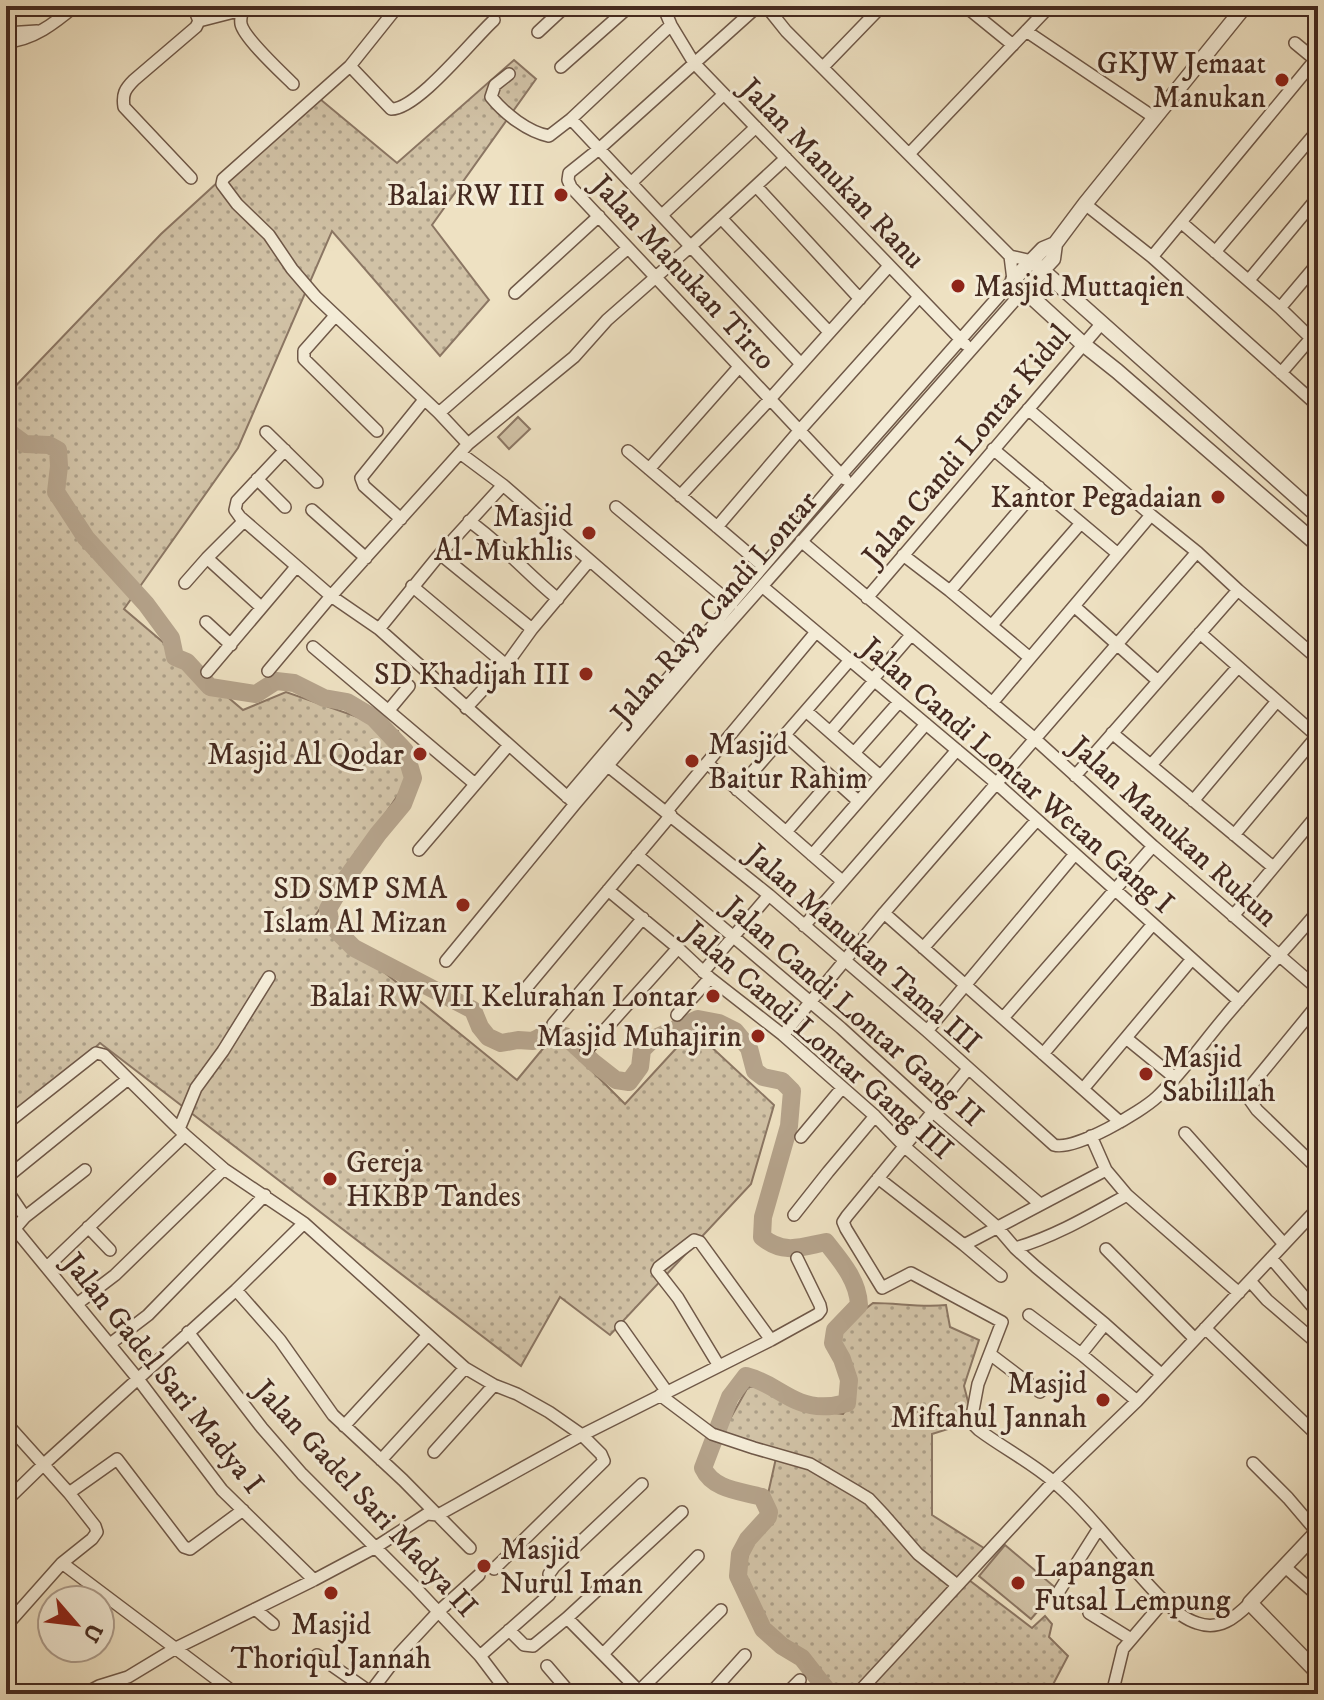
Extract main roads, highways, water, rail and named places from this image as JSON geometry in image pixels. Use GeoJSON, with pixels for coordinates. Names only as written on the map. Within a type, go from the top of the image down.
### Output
{"type":"FeatureCollection","features":[{"type":"Feature","properties":{"kind":"waterway"},"geometry":{"type":"LineString","coordinates":[[6,430],[25,444],[49,445],[58,450],[56,492],[86,538],[146,604],[171,638],[175,657],[187,662],[210,687],[256,694],[276,681],[294,683],[324,698],[347,702],[374,718],[405,751],[413,778],[403,804],[345,880],[328,909],[331,925],[354,948],[473,1010],[488,1037],[501,1043],[533,1041],[544,1035],[565,1036],[616,1080],[629,1082],[640,1067],[642,1050],[653,1039],[698,1019],[719,1023],[735,1031],[749,1048],[755,1071],[763,1077],[782,1081],[792,1091],[789,1126],[763,1217],[762,1237],[785,1248],[826,1242],[852,1279],[859,1305],[835,1330],[833,1343],[849,1380],[847,1403],[824,1406],[806,1404],[746,1376],[730,1397],[703,1468],[713,1481],[721,1485],[762,1497],[768,1517],[748,1539],[740,1554],[738,1576],[763,1629],[802,1658],[830,1694]]}},
{"type":"Feature","properties":{"kind":"place","name":"GKJW Jemaat Manukan"},"geometry":{"type":"Point","coordinates":[1282,80]}},
{"type":"Feature","properties":{"kind":"place","name":"Balai RW III"},"geometry":{"type":"Point","coordinates":[561,195]}},
{"type":"Feature","properties":{"kind":"place","name":"Masjid Muttaqien"},"geometry":{"type":"Point","coordinates":[958,286]}},
{"type":"Feature","properties":{"kind":"place","name":"Kantor Pegadaian"},"geometry":{"type":"Point","coordinates":[1218,497]}},
{"type":"Feature","properties":{"kind":"place","name":"Masjid Al-Mukhlis"},"geometry":{"type":"Point","coordinates":[589,533]}},
{"type":"Feature","properties":{"kind":"place","name":"SD Khadijah III"},"geometry":{"type":"Point","coordinates":[586,674]}},
{"type":"Feature","properties":{"kind":"place","name":"Masjid Al Qodar"},"geometry":{"type":"Point","coordinates":[420,754]}},
{"type":"Feature","properties":{"kind":"place","name":"Masjid Baitur Rahim"},"geometry":{"type":"Point","coordinates":[692,761]}},
{"type":"Feature","properties":{"kind":"place","name":"SD SMP SMA Islam Al Mizan"},"geometry":{"type":"Point","coordinates":[463,905]}},
{"type":"Feature","properties":{"kind":"place","name":"Balai RW VII Kelurahan Lontar"},"geometry":{"type":"Point","coordinates":[713,996]}},
{"type":"Feature","properties":{"kind":"place","name":"Masjid Muhajirin"},"geometry":{"type":"Point","coordinates":[758,1036]}},
{"type":"Feature","properties":{"kind":"place","name":"Masjid Sabilillah"},"geometry":{"type":"Point","coordinates":[1146,1074]}},
{"type":"Feature","properties":{"kind":"place","name":"Gereja HKBP Tandes"},"geometry":{"type":"Point","coordinates":[330,1179]}},
{"type":"Feature","properties":{"kind":"place","name":"Masjid Miftahul Jannah"},"geometry":{"type":"Point","coordinates":[1103,1400]}},
{"type":"Feature","properties":{"kind":"place","name":"Masjid Nurul Iman"},"geometry":{"type":"Point","coordinates":[484,1566]}},
{"type":"Feature","properties":{"kind":"place","name":"Lapangan Futsal Lempung"},"geometry":{"type":"Point","coordinates":[1018,1583]}},
{"type":"Feature","properties":{"kind":"place","name":"Masjid Thoriqul Jannah"},"geometry":{"type":"Point","coordinates":[331,1593]}}]}
